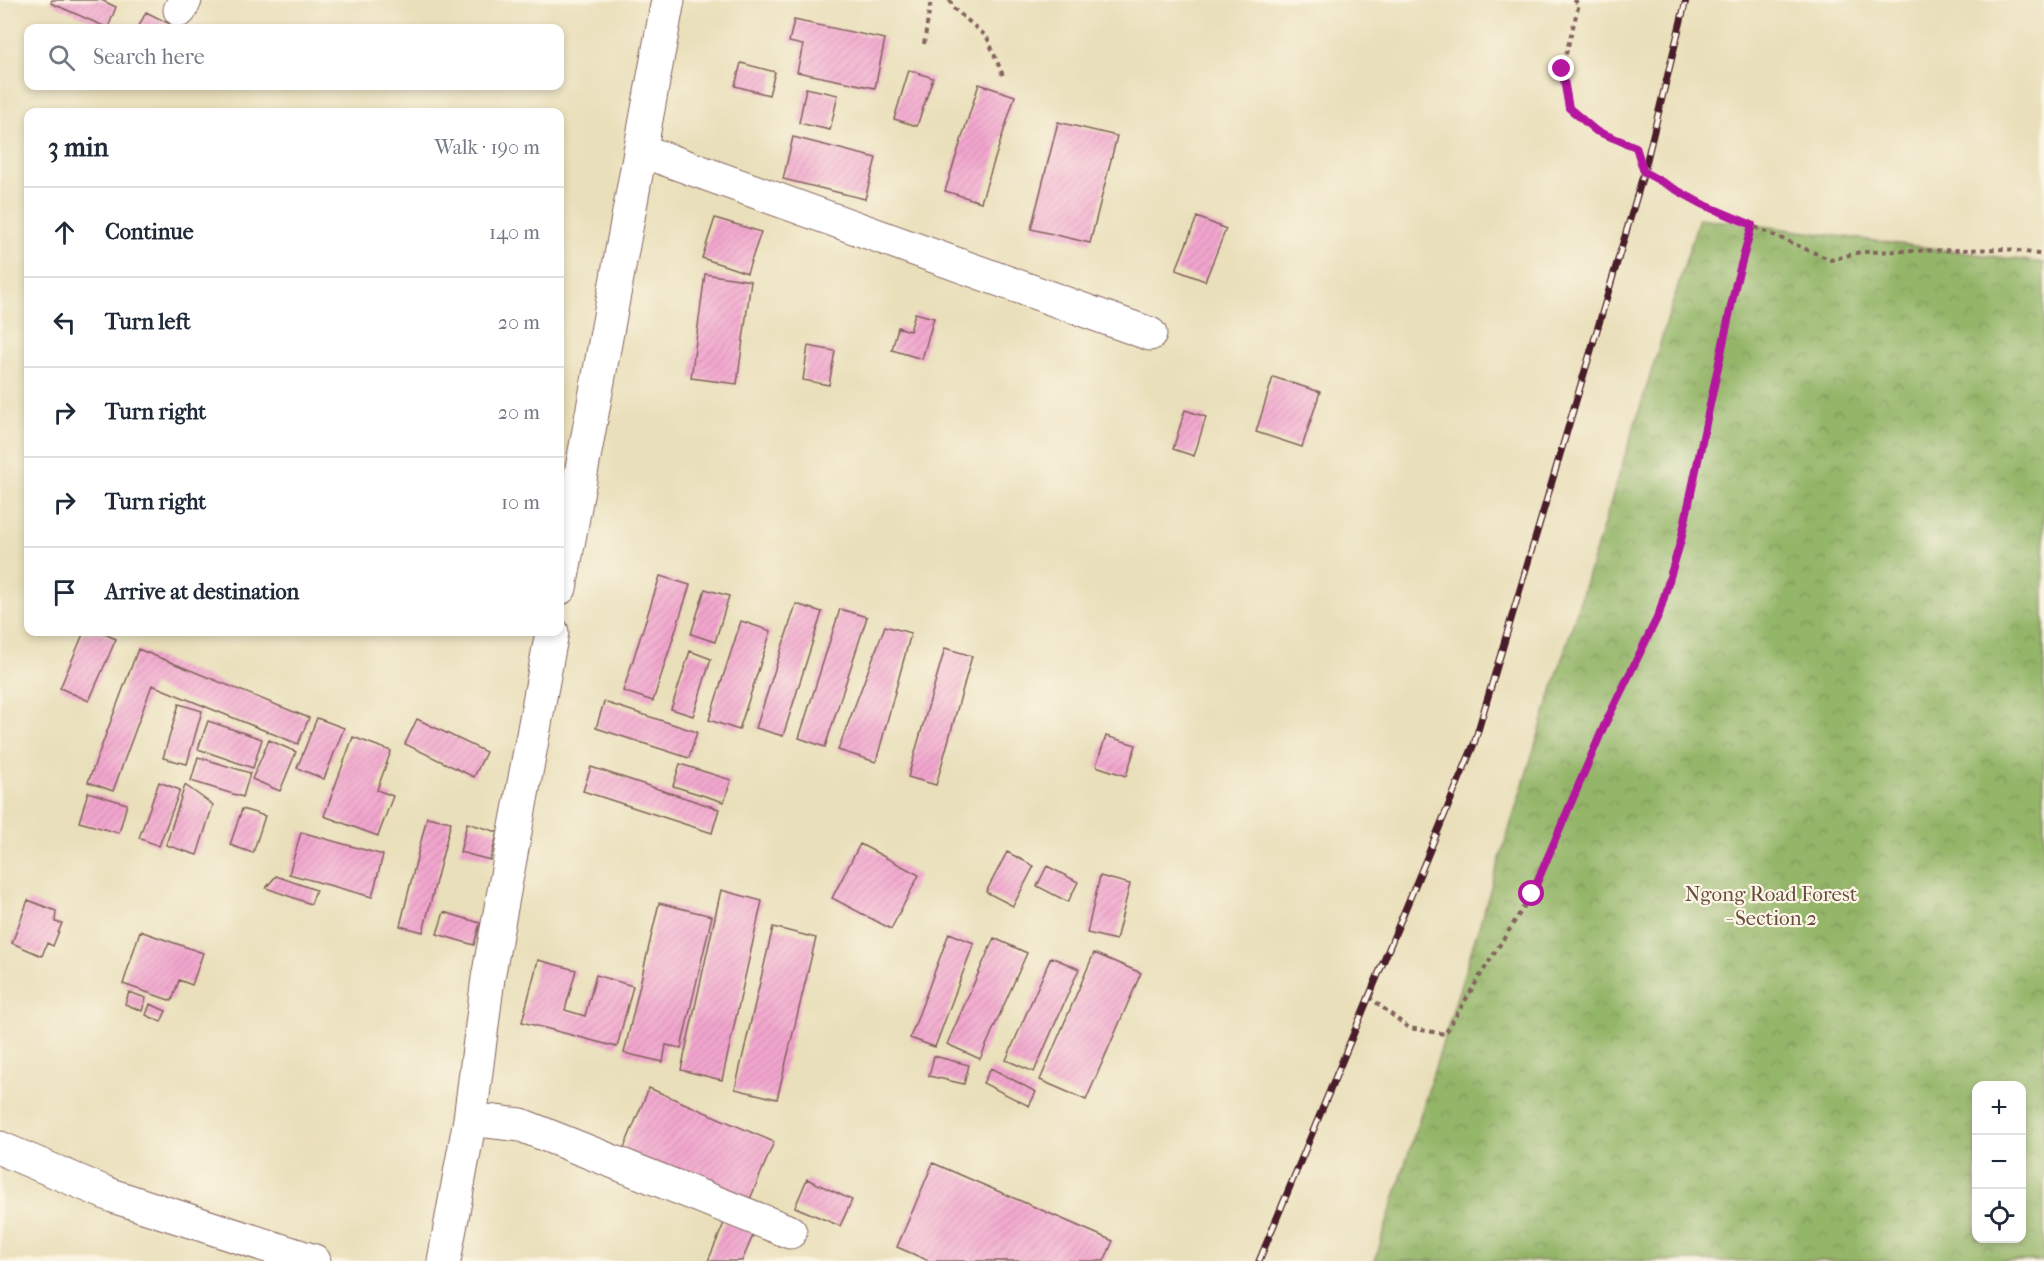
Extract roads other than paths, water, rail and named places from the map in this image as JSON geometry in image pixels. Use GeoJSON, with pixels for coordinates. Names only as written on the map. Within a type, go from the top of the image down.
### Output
{"type":"FeatureCollection","features":[{"type":"Feature","properties":{"kind":"street"},"geometry":{"type":"LineString","coordinates":[[564,566],[668,0]]}},
{"type":"Feature","properties":{"kind":"street"},"geometry":{"type":"LineString","coordinates":[[640,150],[1150,334]]}},
{"type":"Feature","properties":{"kind":"street"},"geometry":{"type":"LineString","coordinates":[[444,1261],[470,1119],[488,978],[551,636]]}},
{"type":"Feature","properties":{"kind":"street"},"geometry":{"type":"LineString","coordinates":[[470,1119],[521,1125],[790,1232]]}},
{"type":"Feature","properties":{"kind":"street"},"geometry":{"type":"LineString","coordinates":[[0,1148],[113,1196],[314,1261]]}},
{"type":"Feature","properties":{"kind":"railway"},"geometry":{"type":"LineString","coordinates":[[1259,1261],[1474,744],[1644,172],[1686,0]]}},
{"type":"Feature","properties":{"kind":"park label","name":"Ngong Road Forest - Section 2"},"geometry":{"type":"Point","coordinates":[1771,906]}}]}
